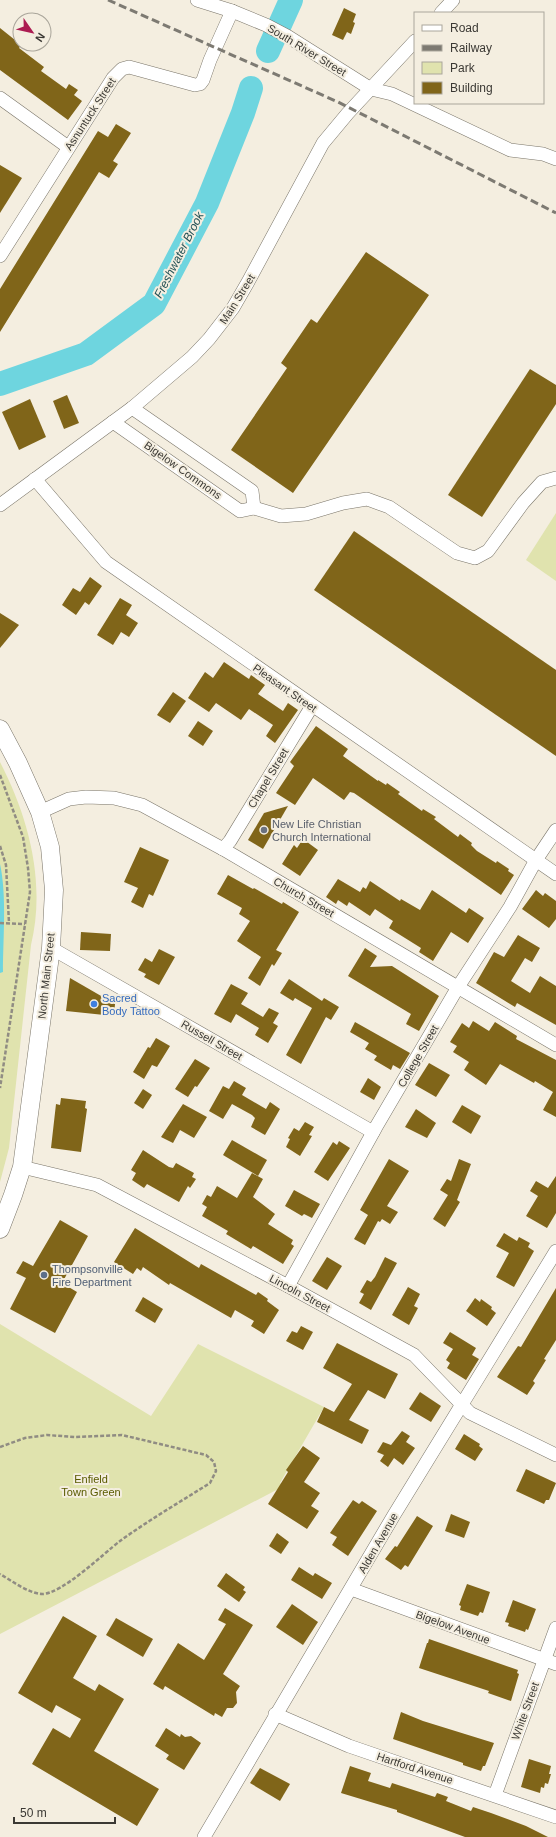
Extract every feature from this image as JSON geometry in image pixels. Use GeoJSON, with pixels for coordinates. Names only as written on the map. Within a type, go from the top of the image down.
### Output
{"type":"FeatureCollection","features":[{"type":"Feature","properties":{"kind":"street","name":"South River Street"},"geometry":{"type":"LineString","coordinates":[[197,0],[232,11],[266,25],[287,36],[371,89],[392,94],[510,150],[543,154],[556,159]]}},
{"type":"Feature","properties":{"kind":"street"},"geometry":{"type":"LineString","coordinates":[[442,12],[453,0]]}},
{"type":"Feature","properties":{"kind":"street","name":"Asnuntuck Street"},"geometry":{"type":"LineString","coordinates":[[0,256],[109,82],[122,69],[129,67],[191,84],[200,84],[232,11]]}},
{"type":"Feature","properties":{"kind":"street","name":"Main Street"},"geometry":{"type":"LineString","coordinates":[[0,505],[132,408],[192,357],[220,326],[248,282],[323,143],[414,42]]}},
{"type":"Feature","properties":{"kind":"street"},"geometry":{"type":"LineString","coordinates":[[0,98],[68,147]]}},
{"type":"Feature","properties":{"kind":"street","name":"Bigelow Commons"},"geometry":{"type":"LineString","coordinates":[[132,408],[252,491],[254,508]]}},
{"type":"Feature","properties":{"kind":"street","name":"Bigelow Commons"},"geometry":{"type":"LineString","coordinates":[[113,422],[240,510],[254,508],[281,516],[306,514],[343,503],[367,499],[389,507],[457,553],[475,558],[488,551],[523,503],[542,482],[556,478]]}},
{"type":"Feature","properties":{"kind":"street","name":"Pleasant Street"},"geometry":{"type":"LineString","coordinates":[[35,479],[106,562],[556,874]]}},
{"type":"Feature","properties":{"kind":"street","name":"Chapel Street"},"geometry":{"type":"LineString","coordinates":[[223,850],[230,841],[312,706]]}},
{"type":"Feature","properties":{"kind":"street","name":"North Main Street"},"geometry":{"type":"LineString","coordinates":[[0,729],[18,763],[40,812],[50,846],[54,890],[51,948],[22,1167],[14,1195],[0,1229]]}},
{"type":"Feature","properties":{"kind":"street","name":"Church Street"},"geometry":{"type":"LineString","coordinates":[[40,812],[69,799],[86,797],[128,801],[142,805],[223,850],[556,1045]]}},
{"type":"Feature","properties":{"kind":"street","name":"College Street"},"geometry":{"type":"LineString","coordinates":[[288,1286],[373,1132],[458,987],[510,907],[536,860],[556,830]]}},
{"type":"Feature","properties":{"kind":"street","name":"Russell Street"},"geometry":{"type":"LineString","coordinates":[[51,948],[373,1132]]}},
{"type":"Feature","properties":{"kind":"street","name":"Lincoln Street"},"geometry":{"type":"LineString","coordinates":[[22,1167],[97,1185],[288,1286],[414,1355],[470,1413],[556,1455]]}},
{"type":"Feature","properties":{"kind":"street","name":"Alden Avenue"},"geometry":{"type":"LineString","coordinates":[[204,1837],[275,1714],[462,1403],[556,1251]]}},
{"type":"Feature","properties":{"kind":"street","name":"Bigelow Avenue"},"geometry":{"type":"LineString","coordinates":[[351,1589],[550,1662]]}},
{"type":"Feature","properties":{"kind":"street","name":"White Street"},"geometry":{"type":"LineString","coordinates":[[495,1795],[550,1662],[556,1628]]}},
{"type":"Feature","properties":{"kind":"street","name":"Hartford Avenue"},"geometry":{"type":"LineString","coordinates":[[275,1714],[349,1746],[556,1817]]}},
{"type":"Feature","properties":{"kind":"path"},"geometry":{"type":"LineString","coordinates":[[0,775],[15,813],[26,852],[30,892],[0,1088]]}},
{"type":"Feature","properties":{"kind":"path"},"geometry":{"type":"LineString","coordinates":[[0,846],[6,864],[10,923]]}},
{"type":"Feature","properties":{"kind":"path"},"geometry":{"type":"LineString","coordinates":[[0,923],[26,924]]}},
{"type":"Feature","properties":{"kind":"path"},"geometry":{"type":"LineString","coordinates":[[0,1447],[25,1438],[47,1435],[133,1436],[206,1455],[214,1462],[216,1471],[210,1483],[119,1542],[94,1563],[52,1592],[42,1594],[31,1591],[0,1574]]}},
{"type":"Feature","properties":{"kind":"green space"},"geometry":{"type":"Polygon","coordinates":[[[556,513],[556,581],[526,560],[556,513]]]}},
{"type":"Feature","properties":{"kind":"green space"},"geometry":{"type":"Polygon","coordinates":[[[0,762],[10,783],[27,828],[32,851],[37,898],[9,1148],[0,1182],[0,762]]]}},
{"type":"Feature","properties":{"kind":"green space","name":"Enfield Town Green"},"geometry":{"type":"Polygon","coordinates":[[[0,1324],[151,1416],[198,1344],[324,1407],[280,1483],[284,1486],[0,1634],[0,1324]]]}},
{"type":"Feature","properties":{"kind":"water"},"geometry":{"type":"Polygon","coordinates":[[[0,864],[4,918],[3,972],[0,973],[0,864]]]}},
{"type":"Feature","properties":{"kind":"building"},"geometry":{"type":"Polygon","coordinates":[[[344,8],[356,14],[353,22],[355,23],[351,34],[347,32],[343,40],[332,35],[344,8]]]}},
{"type":"Feature","properties":{"kind":"building"},"geometry":{"type":"Polygon","coordinates":[[[0,28],[12,38],[12,52],[24,52],[44,67],[41,71],[66,89],[69,84],[78,90],[74,95],[82,101],[68,120],[0,70],[0,28]]]}},
{"type":"Feature","properties":{"kind":"building"},"geometry":{"type":"Polygon","coordinates":[[[116,124],[131,133],[113,161],[118,164],[109,178],[99,172],[0,332],[0,289],[98,131],[108,137],[116,124]]]}},
{"type":"Feature","properties":{"kind":"building"},"geometry":{"type":"Polygon","coordinates":[[[0,165],[22,178],[0,213],[0,165]]]}},
{"type":"Feature","properties":{"kind":"building"},"geometry":{"type":"Polygon","coordinates":[[[366,252],[429,295],[293,493],[231,450],[287,368],[281,363],[311,319],[317,323],[366,252]]]}},
{"type":"Feature","properties":{"kind":"building"},"geometry":{"type":"Polygon","coordinates":[[[530,369],[556,385],[556,404],[482,517],[448,495],[530,369]]]}},
{"type":"Feature","properties":{"kind":"building"},"geometry":{"type":"Polygon","coordinates":[[[67,395],[79,423],[64,429],[53,401],[67,395]]]}},
{"type":"Feature","properties":{"kind":"building"},"geometry":{"type":"Polygon","coordinates":[[[30,399],[46,437],[19,450],[2,412],[30,399]]]}},
{"type":"Feature","properties":{"kind":"building"},"geometry":{"type":"Polygon","coordinates":[[[354,531],[556,670],[556,756],[314,590],[354,531]]]}},
{"type":"Feature","properties":{"kind":"building"},"geometry":{"type":"Polygon","coordinates":[[[90,577],[102,586],[89,605],[85,602],[76,615],[62,605],[73,588],[80,592],[90,577]]]}},
{"type":"Feature","properties":{"kind":"building"},"geometry":{"type":"Polygon","coordinates":[[[120,598],[132,605],[126,615],[138,623],[129,637],[121,632],[113,645],[97,635],[120,598]]]}},
{"type":"Feature","properties":{"kind":"building"},"geometry":{"type":"Polygon","coordinates":[[[0,613],[19,625],[0,648],[0,613]]]}},
{"type":"Feature","properties":{"kind":"building"},"geometry":{"type":"Polygon","coordinates":[[[224,662],[249,679],[251,675],[265,685],[258,694],[283,711],[288,703],[298,710],[275,743],[266,736],[273,725],[249,709],[241,720],[216,703],[209,712],[188,698],[205,672],[213,678],[224,662]]]}},
{"type":"Feature","properties":{"kind":"building"},"geometry":{"type":"Polygon","coordinates":[[[173,692],[186,701],[170,723],[157,715],[173,692]]]}},
{"type":"Feature","properties":{"kind":"building"},"geometry":{"type":"Polygon","coordinates":[[[198,721],[213,731],[203,746],[188,736],[198,721]]]}},
{"type":"Feature","properties":{"kind":"building"},"geometry":{"type":"Polygon","coordinates":[[[316,726],[348,749],[343,756],[378,781],[386,785],[387,783],[400,792],[398,794],[422,811],[423,809],[436,817],[434,819],[458,837],[460,834],[472,843],[471,845],[477,851],[509,869],[508,871],[514,875],[501,895],[354,793],[350,792],[344,800],[313,778],[295,805],[276,793],[294,766],[290,762],[316,726]]]}},
{"type":"Feature","properties":{"kind":"building","name":"New Life Christian Church International"},"geometry":{"type":"Polygon","coordinates":[[[288,806],[263,849],[248,840],[264,813],[288,806]]]}},
{"type":"Feature","properties":{"kind":"building"},"geometry":{"type":"Polygon","coordinates":[[[303,839],[318,850],[300,876],[282,864],[294,845],[297,848],[303,839]]]}},
{"type":"Feature","properties":{"kind":"building"},"geometry":{"type":"Polygon","coordinates":[[[140,847],[169,860],[153,896],[149,894],[143,908],[131,902],[138,888],[124,882],[140,847]]]}},
{"type":"Feature","properties":{"kind":"building"},"geometry":{"type":"Polygon","coordinates":[[[228,875],[282,904],[283,902],[299,912],[276,950],[282,953],[274,966],[272,964],[260,986],[248,978],[261,957],[237,941],[250,921],[239,914],[242,908],[217,894],[228,875]]]}},
{"type":"Feature","properties":{"kind":"building"},"geometry":{"type":"Polygon","coordinates":[[[338,879],[360,892],[363,887],[366,889],[370,881],[400,901],[401,899],[420,910],[432,890],[466,913],[469,908],[484,918],[468,943],[451,932],[433,961],[419,952],[421,948],[389,928],[393,921],[375,909],[370,916],[349,902],[347,906],[338,900],[336,904],[326,897],[338,879]]]}},
{"type":"Feature","properties":{"kind":"building"},"geometry":{"type":"Polygon","coordinates":[[[536,890],[543,896],[545,893],[556,901],[556,919],[549,928],[522,909],[536,890]]]}},
{"type":"Feature","properties":{"kind":"building"},"geometry":{"type":"Polygon","coordinates":[[[81,932],[111,934],[110,951],[80,950],[81,932]]]}},
{"type":"Feature","properties":{"kind":"building"},"geometry":{"type":"Polygon","coordinates":[[[518,935],[540,948],[532,962],[525,958],[511,981],[530,993],[540,976],[556,986],[556,1025],[517,1003],[515,1007],[476,983],[494,952],[504,957],[518,935]]]}},
{"type":"Feature","properties":{"kind":"building"},"geometry":{"type":"Polygon","coordinates":[[[365,948],[377,956],[370,967],[392,966],[439,996],[419,1031],[406,1024],[411,1014],[348,976],[365,948]]]}},
{"type":"Feature","properties":{"kind":"building"},"geometry":{"type":"Polygon","coordinates":[[[159,949],[175,957],[159,985],[144,977],[146,974],[138,970],[145,958],[152,962],[159,949]]]}},
{"type":"Feature","properties":{"kind":"building"},"geometry":{"type":"Polygon","coordinates":[[[70,978],[115,1004],[114,1016],[66,1011],[70,978]]]}},
{"type":"Feature","properties":{"kind":"building"},"geometry":{"type":"Polygon","coordinates":[[[289,979],[322,1001],[324,998],[339,1007],[331,1020],[326,1017],[301,1064],[286,1055],[312,1008],[295,998],[293,1001],[280,993],[289,979]]]}},
{"type":"Feature","properties":{"kind":"building"},"geometry":{"type":"Polygon","coordinates":[[[231,984],[248,993],[241,1004],[263,1017],[269,1008],[279,1013],[273,1023],[278,1026],[268,1043],[255,1035],[259,1028],[236,1014],[231,1023],[214,1014],[231,984]]]}},
{"type":"Feature","properties":{"kind":"building"},"geometry":{"type":"Polygon","coordinates":[[[473,1021],[489,1031],[495,1022],[517,1036],[516,1039],[556,1060],[556,1117],[543,1110],[553,1092],[535,1081],[534,1083],[500,1064],[486,1085],[464,1070],[469,1062],[453,1052],[457,1046],[450,1042],[462,1023],[469,1028],[473,1021]]]}},
{"type":"Feature","properties":{"kind":"building"},"geometry":{"type":"Polygon","coordinates":[[[355,1022],[410,1053],[400,1069],[393,1065],[391,1070],[374,1060],[377,1056],[365,1049],[369,1043],[350,1032],[355,1022]]]}},
{"type":"Feature","properties":{"kind":"building"},"geometry":{"type":"Polygon","coordinates":[[[156,1038],[170,1046],[157,1067],[152,1065],[144,1079],[133,1072],[148,1047],[150,1048],[156,1038]]]}},
{"type":"Feature","properties":{"kind":"building"},"geometry":{"type":"Polygon","coordinates":[[[195,1059],[210,1068],[188,1097],[175,1089],[195,1059]]]}},
{"type":"Feature","properties":{"kind":"building"},"geometry":{"type":"Polygon","coordinates":[[[429,1063],[450,1075],[436,1097],[415,1085],[429,1063]]]}},
{"type":"Feature","properties":{"kind":"building"},"geometry":{"type":"Polygon","coordinates":[[[368,1078],[381,1087],[374,1100],[360,1092],[368,1078]]]}},
{"type":"Feature","properties":{"kind":"building"},"geometry":{"type":"Polygon","coordinates":[[[234,1081],[246,1088],[242,1095],[266,1109],[270,1102],[280,1109],[265,1135],[251,1127],[255,1118],[252,1115],[232,1104],[223,1119],[209,1111],[223,1086],[229,1089],[234,1081]]]}},
{"type":"Feature","properties":{"kind":"building"},"geometry":{"type":"Polygon","coordinates":[[[143,1089],[152,1095],[143,1109],[134,1103],[143,1089]]]}},
{"type":"Feature","properties":{"kind":"building"},"geometry":{"type":"Polygon","coordinates":[[[61,1098],[86,1101],[85,1108],[87,1109],[81,1152],[51,1148],[56,1104],[60,1105],[61,1098]]]}},
{"type":"Feature","properties":{"kind":"building"},"geometry":{"type":"Polygon","coordinates":[[[183,1104],[207,1117],[194,1138],[180,1130],[173,1143],[161,1137],[183,1104]]]}},
{"type":"Feature","properties":{"kind":"building"},"geometry":{"type":"Polygon","coordinates":[[[462,1105],[481,1116],[471,1134],[452,1122],[462,1105]]]}},
{"type":"Feature","properties":{"kind":"building"},"geometry":{"type":"Polygon","coordinates":[[[416,1109],[436,1123],[427,1138],[405,1127],[416,1109]]]}},
{"type":"Feature","properties":{"kind":"building"},"geometry":{"type":"Polygon","coordinates":[[[305,1122],[314,1127],[309,1135],[312,1136],[300,1156],[286,1147],[290,1139],[288,1138],[294,1128],[299,1131],[305,1122]]]}},
{"type":"Feature","properties":{"kind":"building"},"geometry":{"type":"Polygon","coordinates":[[[232,1140],[267,1160],[258,1176],[223,1155],[232,1140]]]}},
{"type":"Feature","properties":{"kind":"building"},"geometry":{"type":"Polygon","coordinates":[[[339,1141],[350,1148],[328,1181],[314,1172],[333,1142],[337,1145],[339,1141]]]}},
{"type":"Feature","properties":{"kind":"building"},"geometry":{"type":"Polygon","coordinates":[[[143,1150],[169,1167],[173,1168],[176,1163],[194,1173],[192,1177],[196,1179],[190,1188],[188,1186],[179,1202],[147,1184],[144,1188],[132,1180],[136,1173],[131,1170],[143,1150]]]}},
{"type":"Feature","properties":{"kind":"building"},"geometry":{"type":"Polygon","coordinates":[[[389,1159],[409,1171],[387,1206],[398,1212],[390,1224],[382,1219],[380,1222],[378,1221],[365,1245],[354,1239],[368,1215],[360,1210],[389,1159]]]}},
{"type":"Feature","properties":{"kind":"building"},"geometry":{"type":"Polygon","coordinates":[[[459,1159],[471,1164],[457,1200],[460,1202],[445,1227],[433,1219],[448,1195],[440,1190],[447,1179],[451,1181],[459,1159]]]}},
{"type":"Feature","properties":{"kind":"building"},"geometry":{"type":"Polygon","coordinates":[[[252,1173],[263,1179],[253,1197],[275,1214],[268,1224],[293,1240],[291,1244],[294,1246],[283,1264],[253,1246],[251,1249],[226,1234],[228,1231],[202,1216],[207,1207],[202,1204],[207,1195],[211,1197],[217,1186],[237,1198],[252,1173]]]}},
{"type":"Feature","properties":{"kind":"building"},"geometry":{"type":"Polygon","coordinates":[[[556,1176],[556,1213],[547,1228],[526,1216],[538,1196],[530,1191],[536,1181],[548,1188],[556,1176]]]}},
{"type":"Feature","properties":{"kind":"building"},"geometry":{"type":"Polygon","coordinates":[[[294,1190],[320,1204],[312,1218],[304,1214],[302,1216],[285,1206],[294,1190]]]}},
{"type":"Feature","properties":{"kind":"building","name":"Thompsonville Fire Department"},"geometry":{"type":"Polygon","coordinates":[[[60,1220],[88,1236],[62,1283],[77,1292],[55,1333],[10,1309],[26,1278],[16,1273],[23,1261],[33,1266],[60,1220]]]}},
{"type":"Feature","properties":{"kind":"building"},"geometry":{"type":"Polygon","coordinates":[[[135,1228],[199,1268],[201,1264],[256,1295],[258,1292],[268,1299],[267,1301],[279,1310],[264,1334],[251,1326],[254,1321],[235,1310],[231,1318],[170,1283],[169,1285],[143,1267],[141,1271],[137,1268],[133,1274],[114,1262],[135,1228]]]}},
{"type":"Feature","properties":{"kind":"building"},"geometry":{"type":"Polygon","coordinates":[[[504,1233],[517,1241],[519,1237],[530,1243],[528,1247],[534,1251],[514,1287],[496,1277],[509,1253],[496,1246],[504,1233]]]}},
{"type":"Feature","properties":{"kind":"building"},"geometry":{"type":"Polygon","coordinates":[[[327,1257],[342,1266],[327,1290],[312,1281],[327,1257]]]}},
{"type":"Feature","properties":{"kind":"building"},"geometry":{"type":"Polygon","coordinates":[[[385,1257],[397,1263],[371,1310],[359,1303],[364,1294],[360,1292],[367,1280],[371,1282],[375,1277],[385,1257]]]}},
{"type":"Feature","properties":{"kind":"building"},"geometry":{"type":"Polygon","coordinates":[[[408,1287],[420,1294],[414,1306],[418,1308],[409,1325],[392,1315],[408,1287]]]}},
{"type":"Feature","properties":{"kind":"building"},"geometry":{"type":"Polygon","coordinates":[[[556,1288],[556,1340],[544,1359],[546,1360],[533,1381],[535,1383],[527,1395],[497,1377],[518,1346],[521,1347],[556,1288]]]}},
{"type":"Feature","properties":{"kind":"building"},"geometry":{"type":"Polygon","coordinates":[[[143,1297],[163,1309],[155,1323],[135,1311],[143,1297]]]}},
{"type":"Feature","properties":{"kind":"building"},"geometry":{"type":"Polygon","coordinates":[[[475,1298],[480,1302],[481,1299],[492,1307],[491,1309],[496,1313],[487,1326],[466,1311],[475,1298]]]}},
{"type":"Feature","properties":{"kind":"building"},"geometry":{"type":"Polygon","coordinates":[[[301,1326],[313,1332],[303,1350],[286,1341],[292,1331],[297,1333],[301,1326]]]}},
{"type":"Feature","properties":{"kind":"building"},"geometry":{"type":"Polygon","coordinates":[[[450,1332],[476,1348],[472,1355],[479,1359],[466,1380],[447,1368],[450,1363],[446,1360],[453,1349],[443,1343],[450,1332]]]}},
{"type":"Feature","properties":{"kind":"building"},"geometry":{"type":"Polygon","coordinates":[[[337,1343],[398,1374],[385,1399],[368,1390],[349,1420],[369,1430],[362,1444],[317,1422],[324,1407],[334,1412],[352,1384],[323,1368],[337,1343]]]}},
{"type":"Feature","properties":{"kind":"building"},"geometry":{"type":"Polygon","coordinates":[[[420,1392],[441,1406],[431,1422],[409,1409],[420,1392]]]}},
{"type":"Feature","properties":{"kind":"building"},"geometry":{"type":"Polygon","coordinates":[[[402,1431],[410,1436],[406,1442],[415,1448],[403,1465],[394,1458],[388,1467],[380,1461],[384,1455],[377,1452],[383,1442],[391,1445],[402,1431]]]}},
{"type":"Feature","properties":{"kind":"building"},"geometry":{"type":"Polygon","coordinates":[[[464,1434],[480,1444],[479,1446],[483,1449],[475,1461],[455,1449],[464,1434]]]}},
{"type":"Feature","properties":{"kind":"building"},"geometry":{"type":"Polygon","coordinates":[[[303,1446],[320,1458],[304,1482],[320,1493],[311,1506],[319,1511],[307,1529],[268,1504],[288,1472],[286,1470],[303,1446]]]}},
{"type":"Feature","properties":{"kind":"building"},"geometry":{"type":"Polygon","coordinates":[[[526,1469],[556,1483],[549,1500],[546,1500],[544,1504],[516,1491],[526,1469]]]}},
{"type":"Feature","properties":{"kind":"building"},"geometry":{"type":"Polygon","coordinates":[[[353,1500],[359,1504],[362,1501],[377,1511],[348,1556],[332,1545],[337,1537],[330,1533],[353,1500]]]}},
{"type":"Feature","properties":{"kind":"building"},"geometry":{"type":"Polygon","coordinates":[[[451,1514],[470,1522],[464,1538],[445,1531],[451,1514]]]}},
{"type":"Feature","properties":{"kind":"building"},"geometry":{"type":"Polygon","coordinates":[[[417,1516],[433,1526],[408,1567],[405,1565],[401,1570],[385,1559],[395,1546],[397,1547],[417,1516]]]}},
{"type":"Feature","properties":{"kind":"building"},"geometry":{"type":"Polygon","coordinates":[[[277,1533],[289,1542],[281,1554],[269,1546],[277,1533]]]}},
{"type":"Feature","properties":{"kind":"building"},"geometry":{"type":"Polygon","coordinates":[[[299,1567],[313,1576],[315,1573],[332,1583],[322,1599],[291,1580],[299,1567]]]}},
{"type":"Feature","properties":{"kind":"building"},"geometry":{"type":"Polygon","coordinates":[[[226,1573],[245,1587],[243,1590],[246,1592],[239,1602],[217,1586],[226,1573]]]}},
{"type":"Feature","properties":{"kind":"building"},"geometry":{"type":"Polygon","coordinates":[[[467,1584],[490,1592],[483,1613],[480,1612],[478,1616],[460,1610],[461,1606],[459,1605],[467,1584]]]}},
{"type":"Feature","properties":{"kind":"building"},"geometry":{"type":"Polygon","coordinates":[[[513,1600],[536,1609],[528,1630],[526,1629],[525,1632],[508,1626],[509,1623],[505,1622],[513,1600]]]}},
{"type":"Feature","properties":{"kind":"building"},"geometry":{"type":"Polygon","coordinates":[[[292,1604],[318,1622],[303,1645],[276,1627],[292,1604]]]}},
{"type":"Feature","properties":{"kind":"building"},"geometry":{"type":"Polygon","coordinates":[[[225,1608],[253,1625],[223,1674],[240,1686],[236,1692],[237,1703],[233,1708],[227,1708],[222,1717],[215,1713],[214,1716],[165,1686],[163,1690],[153,1684],[178,1643],[204,1660],[226,1624],[218,1620],[225,1608]]]}},
{"type":"Feature","properties":{"kind":"building"},"geometry":{"type":"Polygon","coordinates":[[[63,1616],[97,1636],[73,1678],[95,1691],[99,1684],[124,1699],[94,1751],[159,1789],[137,1826],[32,1764],[53,1728],[70,1738],[81,1719],[56,1705],[52,1713],[18,1693],[63,1616]]]}},
{"type":"Feature","properties":{"kind":"building"},"geometry":{"type":"Polygon","coordinates":[[[116,1618],[153,1639],[143,1657],[106,1635],[116,1618]]]}},
{"type":"Feature","properties":{"kind":"building"},"geometry":{"type":"Polygon","coordinates":[[[429,1639],[518,1670],[517,1673],[519,1674],[511,1701],[488,1693],[489,1691],[419,1668],[429,1639]]]}},
{"type":"Feature","properties":{"kind":"building"},"geometry":{"type":"Polygon","coordinates":[[[401,1712],[423,1721],[494,1743],[485,1766],[483,1766],[481,1771],[463,1765],[463,1763],[393,1739],[401,1712]]]}},
{"type":"Feature","properties":{"kind":"building"},"geometry":{"type":"Polygon","coordinates":[[[166,1728],[180,1737],[181,1734],[185,1737],[191,1736],[201,1743],[184,1770],[166,1759],[169,1755],[155,1746],[166,1728]]]}},
{"type":"Feature","properties":{"kind":"building"},"geometry":{"type":"Polygon","coordinates":[[[529,1759],[551,1766],[549,1774],[551,1774],[548,1784],[545,1783],[544,1788],[541,1787],[540,1793],[521,1787],[529,1759]]]}},
{"type":"Feature","properties":{"kind":"building"},"geometry":{"type":"Polygon","coordinates":[[[350,1766],[371,1773],[368,1781],[390,1788],[392,1783],[435,1797],[437,1793],[448,1797],[446,1801],[471,1811],[473,1807],[491,1813],[526,1826],[548,1837],[465,1837],[397,1812],[397,1810],[341,1793],[350,1766]]]}},
{"type":"Feature","properties":{"kind":"building"},"geometry":{"type":"Polygon","coordinates":[[[260,1768],[290,1784],[280,1801],[250,1783],[260,1768]]]}},
{"type":"Feature","properties":{"kind":"waterway","name":"Freshwater Brook"},"geometry":{"type":"LineString","coordinates":[[268,51],[291,0]]}},
{"type":"Feature","properties":{"kind":"waterway","name":"Freshwater Brook"},"geometry":{"type":"LineString","coordinates":[[0,384],[86,354],[154,304],[207,203],[243,113],[251,88]]}},
{"type":"Feature","properties":{"kind":"railway"},"geometry":{"type":"LineString","coordinates":[[108,0],[338,102],[556,213]]}},
{"type":"Feature","properties":{"kind":"place","name":"New Life Christian Church International"},"geometry":{"type":"Point","coordinates":[264,830]}},
{"type":"Feature","properties":{"kind":"place","name":"Sacred Body Tattoo"},"geometry":{"type":"Point","coordinates":[94,1004]}},
{"type":"Feature","properties":{"kind":"place","name":"Thompsonville Fire Department"},"geometry":{"type":"Point","coordinates":[44,1275]}}]}
